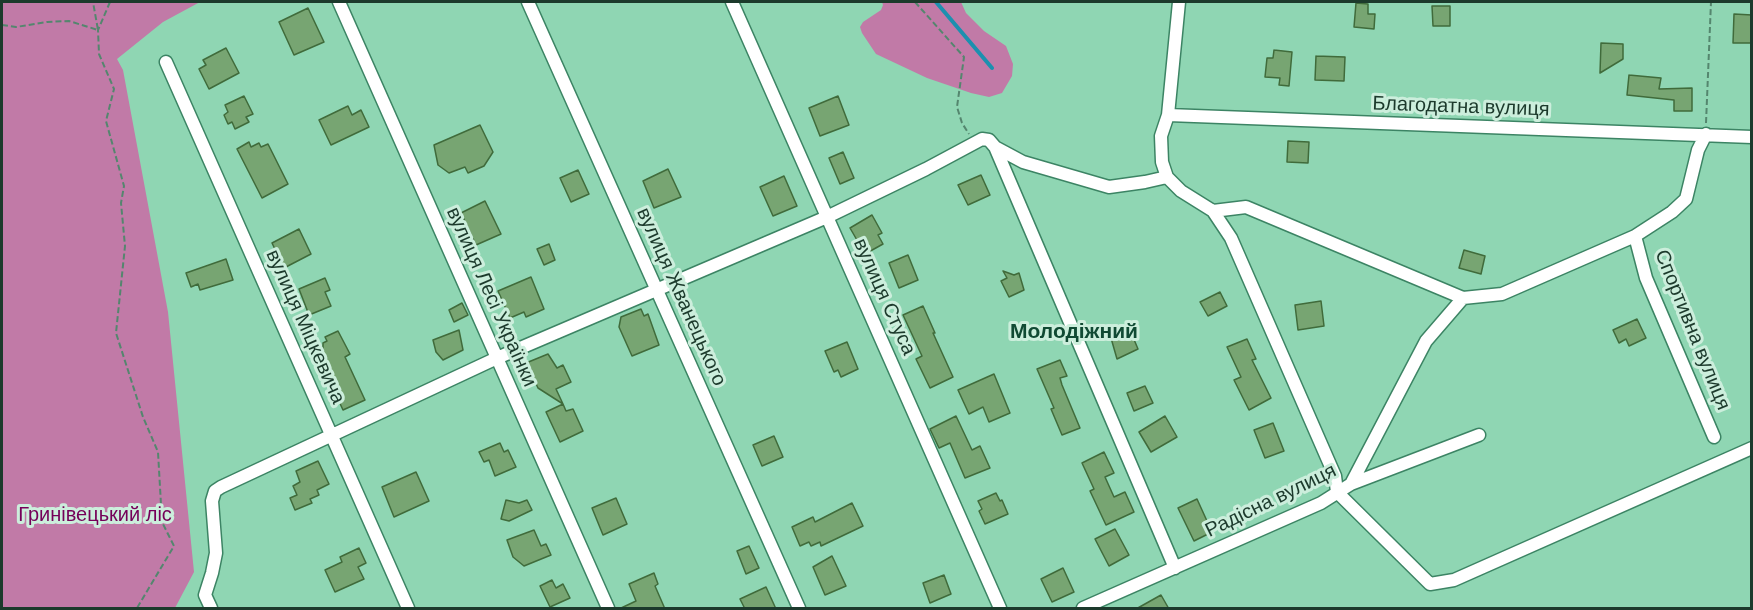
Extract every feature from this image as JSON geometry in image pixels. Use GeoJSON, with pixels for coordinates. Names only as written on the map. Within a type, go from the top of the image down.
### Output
{"type":"FeatureCollection","features":[{"type":"Feature","properties":{"kind":"street","name":"вулиця Лесі Українки"},"geometry":{"type":"LineString","coordinates":[[339,2],[608,609]]}},
{"type":"Feature","properties":{"kind":"street","name":"вулиця Жванецького"},"geometry":{"type":"LineString","coordinates":[[528,2],[799,609]]}},
{"type":"Feature","properties":{"kind":"street","name":"вулиця Стуса"},"geometry":{"type":"LineString","coordinates":[[732,2],[1000,609]]}},
{"type":"Feature","properties":{"kind":"street"},"geometry":{"type":"LineString","coordinates":[[1179,2],[1168,115],[1161,136],[1162,162],[1167,177],[1181,191],[1213,211],[1231,238],[1335,476],[1337,492],[1430,584],[1454,580],[1752,448]]}},
{"type":"Feature","properties":{"kind":"street","name":"вулиця Міцкевича"},"geometry":{"type":"LineString","coordinates":[[166,62],[408,609]]}},
{"type":"Feature","properties":{"kind":"street","name":"Благодатна вулиця"},"geometry":{"type":"LineString","coordinates":[[1168,115],[1752,137]]}},
{"type":"Feature","properties":{"kind":"street"},"geometry":{"type":"LineString","coordinates":[[1213,211],[1246,207],[1463,298],[1502,294],[1635,236],[1672,212],[1686,199],[1698,150],[1706,134]]}},
{"type":"Feature","properties":{"kind":"street"},"geometry":{"type":"LineString","coordinates":[[211,609],[205,595],[216,553],[212,501],[215,491],[497,358],[827,217],[982,139],[1023,162],[1109,187],[1167,177]]}},
{"type":"Feature","properties":{"kind":"street"},"geometry":{"type":"LineString","coordinates":[[992,144],[1175,568]]}},
{"type":"Feature","properties":{"kind":"street","name":"Спортивна вулиця"},"geometry":{"type":"LineString","coordinates":[[1635,236],[1646,278],[1714,437]]}},
{"type":"Feature","properties":{"kind":"street"},"geometry":{"type":"LineString","coordinates":[[1351,484],[1426,341],[1463,298]]}},
{"type":"Feature","properties":{"kind":"street","name":"Радісна вулиця"},"geometry":{"type":"LineString","coordinates":[[1083,609],[1321,503],[1351,484],[1479,435]]}},
{"type":"Feature","properties":{"kind":"path"},"geometry":{"type":"LineString","coordinates":[[93,2],[99,54],[114,89],[106,121],[124,186],[121,203],[125,246],[116,333],[143,417],[158,452],[162,522],[174,546],[137,609]]}},
{"type":"Feature","properties":{"kind":"path"},"geometry":{"type":"LineString","coordinates":[[98,30],[110,2]]}},
{"type":"Feature","properties":{"kind":"path"},"geometry":{"type":"LineString","coordinates":[[916,2],[964,57],[957,107],[962,123],[974,143]]}},
{"type":"Feature","properties":{"kind":"path"},"geometry":{"type":"LineString","coordinates":[[1706,134],[1711,2]]}},
{"type":"Feature","properties":{"kind":"path"},"geometry":{"type":"LineString","coordinates":[[2,25],[16,27],[69,21],[98,30]]}},
{"type":"Feature","properties":{"kind":"green space","name":"Гринівецький ліс"},"geometry":{"type":"Polygon","coordinates":[[[2,2],[200,2],[163,22],[117,59],[123,70],[168,312],[194,572],[175,608],[2,608],[2,2]]]}},
{"type":"Feature","properties":{"kind":"green space"},"geometry":{"type":"Polygon","coordinates":[[[882,2],[961,2],[966,13],[984,31],[1006,46],[1013,64],[1012,76],[1002,93],[989,97],[971,93],[927,78],[876,54],[860,27],[863,22],[881,10],[882,2]]]}},
{"type":"Feature","properties":{"kind":"building"},"geometry":{"type":"Polygon","coordinates":[[[1356,3],[1368,4],[1368,14],[1375,14],[1374,29],[1354,27],[1356,3]]]}},
{"type":"Feature","properties":{"kind":"building"},"geometry":{"type":"Polygon","coordinates":[[[1432,6],[1450,6],[1450,26],[1433,26],[1432,6]]]}},
{"type":"Feature","properties":{"kind":"building"},"geometry":{"type":"Polygon","coordinates":[[[308,8],[324,42],[294,55],[279,22],[308,8]]]}},
{"type":"Feature","properties":{"kind":"building"},"geometry":{"type":"Polygon","coordinates":[[[1734,14],[1752,15],[1752,43],[1733,43],[1734,14]]]}},
{"type":"Feature","properties":{"kind":"building"},"geometry":{"type":"Polygon","coordinates":[[[1601,43],[1623,44],[1623,59],[1600,73],[1601,43]]]}},
{"type":"Feature","properties":{"kind":"building"},"geometry":{"type":"Polygon","coordinates":[[[226,48],[239,73],[209,89],[199,69],[206,65],[203,60],[226,48]]]}},
{"type":"Feature","properties":{"kind":"building"},"geometry":{"type":"Polygon","coordinates":[[[1274,50],[1292,52],[1289,86],[1279,85],[1280,78],[1265,77],[1267,58],[1273,58],[1274,50]]]}},
{"type":"Feature","properties":{"kind":"building"},"geometry":{"type":"Polygon","coordinates":[[[1316,56],[1345,57],[1344,81],[1315,80],[1316,56]]]}},
{"type":"Feature","properties":{"kind":"building"},"geometry":{"type":"Polygon","coordinates":[[[1629,75],[1661,78],[1659,89],[1692,88],[1692,111],[1674,111],[1674,100],[1627,95],[1629,75]]]}},
{"type":"Feature","properties":{"kind":"building"},"geometry":{"type":"Polygon","coordinates":[[[244,96],[253,114],[246,117],[249,122],[235,129],[232,122],[228,124],[224,115],[228,112],[225,105],[244,96]]]}},
{"type":"Feature","properties":{"kind":"building"},"geometry":{"type":"Polygon","coordinates":[[[838,96],[849,125],[820,136],[809,108],[838,96]]]}},
{"type":"Feature","properties":{"kind":"building"},"geometry":{"type":"Polygon","coordinates":[[[348,106],[352,115],[361,110],[369,127],[331,145],[319,120],[348,106]]]}},
{"type":"Feature","properties":{"kind":"building"},"geometry":{"type":"Polygon","coordinates":[[[480,125],[493,152],[484,166],[468,173],[465,167],[449,173],[438,165],[434,145],[480,125]]]}},
{"type":"Feature","properties":{"kind":"building"},"geometry":{"type":"Polygon","coordinates":[[[1288,141],[1309,142],[1308,163],[1287,162],[1288,141]]]}},
{"type":"Feature","properties":{"kind":"building"},"geometry":{"type":"Polygon","coordinates":[[[249,142],[251,147],[259,143],[261,147],[268,144],[288,184],[262,198],[237,149],[249,142]]]}},
{"type":"Feature","properties":{"kind":"building"},"geometry":{"type":"Polygon","coordinates":[[[843,152],[854,178],[840,184],[829,158],[843,152]]]}},
{"type":"Feature","properties":{"kind":"building"},"geometry":{"type":"Polygon","coordinates":[[[668,169],[681,197],[654,208],[643,181],[668,169]]]}},
{"type":"Feature","properties":{"kind":"building"},"geometry":{"type":"Polygon","coordinates":[[[578,170],[589,194],[571,202],[560,178],[578,170]]]}},
{"type":"Feature","properties":{"kind":"building"},"geometry":{"type":"Polygon","coordinates":[[[981,175],[990,195],[968,205],[958,185],[981,175]]]}},
{"type":"Feature","properties":{"kind":"building"},"geometry":{"type":"Polygon","coordinates":[[[784,176],[797,206],[773,216],[760,187],[784,176]]]}},
{"type":"Feature","properties":{"kind":"building"},"geometry":{"type":"Polygon","coordinates":[[[485,201],[501,234],[476,245],[461,213],[485,201]]]}},
{"type":"Feature","properties":{"kind":"building"},"geometry":{"type":"Polygon","coordinates":[[[872,215],[882,233],[878,235],[883,244],[865,254],[850,228],[872,215]]]}},
{"type":"Feature","properties":{"kind":"building"},"geometry":{"type":"Polygon","coordinates":[[[299,229],[311,254],[284,268],[272,243],[299,229]]]}},
{"type":"Feature","properties":{"kind":"building"},"geometry":{"type":"Polygon","coordinates":[[[549,244],[555,260],[544,265],[537,249],[549,244]]]}},
{"type":"Feature","properties":{"kind":"building"},"geometry":{"type":"Polygon","coordinates":[[[1464,250],[1485,256],[1481,274],[1459,268],[1464,250]]]}},
{"type":"Feature","properties":{"kind":"building"},"geometry":{"type":"Polygon","coordinates":[[[908,255],[918,280],[899,288],[889,263],[908,255]]]}},
{"type":"Feature","properties":{"kind":"building"},"geometry":{"type":"Polygon","coordinates":[[[226,259],[233,280],[200,290],[198,284],[191,287],[186,273],[226,259]]]}},
{"type":"Feature","properties":{"kind":"building"},"geometry":{"type":"Polygon","coordinates":[[[1003,271],[1014,275],[1019,273],[1024,290],[1009,297],[1001,281],[1007,278],[1003,271]]]}},
{"type":"Feature","properties":{"kind":"building"},"geometry":{"type":"Polygon","coordinates":[[[531,277],[544,309],[526,317],[524,312],[510,318],[498,291],[531,277]]]}},
{"type":"Feature","properties":{"kind":"building"},"geometry":{"type":"Polygon","coordinates":[[[325,278],[330,290],[325,292],[331,306],[309,315],[299,289],[325,278]]]}},
{"type":"Feature","properties":{"kind":"building"},"geometry":{"type":"Polygon","coordinates":[[[1220,292],[1227,306],[1208,316],[1200,302],[1220,292]]]}},
{"type":"Feature","properties":{"kind":"building"},"geometry":{"type":"Polygon","coordinates":[[[1321,301],[1324,326],[1298,330],[1295,305],[1321,301]]]}},
{"type":"Feature","properties":{"kind":"building"},"geometry":{"type":"Polygon","coordinates":[[[462,303],[468,315],[454,322],[449,310],[462,303]]]}},
{"type":"Feature","properties":{"kind":"building"},"geometry":{"type":"Polygon","coordinates":[[[923,306],[953,377],[930,388],[916,359],[922,356],[903,315],[923,306]]]}},
{"type":"Feature","properties":{"kind":"building"},"geometry":{"type":"Polygon","coordinates":[[[641,309],[644,316],[648,314],[659,345],[632,356],[619,327],[621,317],[641,309]]]}},
{"type":"Feature","properties":{"kind":"building"},"geometry":{"type":"Polygon","coordinates":[[[1637,319],[1646,338],[1629,346],[1626,339],[1619,343],[1613,330],[1637,319]]]}},
{"type":"Feature","properties":{"kind":"building"},"geometry":{"type":"Polygon","coordinates":[[[459,330],[463,350],[443,360],[436,352],[433,340],[459,330]]]}},
{"type":"Feature","properties":{"kind":"building"},"geometry":{"type":"Polygon","coordinates":[[[1130,330],[1138,349],[1117,359],[1111,338],[1130,330]]]}},
{"type":"Feature","properties":{"kind":"building"},"geometry":{"type":"Polygon","coordinates":[[[338,331],[350,354],[345,357],[365,400],[343,410],[331,384],[335,382],[319,351],[323,349],[323,343],[327,341],[325,337],[338,331]]]}},
{"type":"Feature","properties":{"kind":"building"},"geometry":{"type":"Polygon","coordinates":[[[1247,339],[1256,359],[1252,360],[1271,398],[1249,410],[1234,380],[1241,377],[1227,347],[1247,339]]]}},
{"type":"Feature","properties":{"kind":"building"},"geometry":{"type":"Polygon","coordinates":[[[847,342],[858,369],[841,377],[838,370],[834,372],[825,351],[847,342]]]}},
{"type":"Feature","properties":{"kind":"building"},"geometry":{"type":"Polygon","coordinates":[[[548,354],[557,368],[563,365],[571,382],[556,389],[563,404],[538,388],[526,363],[548,354]]]}},
{"type":"Feature","properties":{"kind":"building"},"geometry":{"type":"Polygon","coordinates":[[[1060,360],[1067,376],[1060,378],[1062,385],[1080,428],[1062,435],[1051,409],[1054,408],[1037,369],[1060,360]]]}},
{"type":"Feature","properties":{"kind":"building"},"geometry":{"type":"Polygon","coordinates":[[[994,374],[1010,413],[989,422],[983,407],[969,414],[958,390],[994,374]]]}},
{"type":"Feature","properties":{"kind":"building"},"geometry":{"type":"Polygon","coordinates":[[[1145,386],[1153,403],[1134,411],[1127,393],[1145,386]]]}},
{"type":"Feature","properties":{"kind":"building"},"geometry":{"type":"Polygon","coordinates":[[[563,404],[566,411],[573,409],[583,431],[560,442],[546,412],[563,404]]]}},
{"type":"Feature","properties":{"kind":"building"},"geometry":{"type":"Polygon","coordinates":[[[956,416],[972,450],[980,446],[990,468],[965,478],[950,443],[939,448],[930,429],[956,416]]]}},
{"type":"Feature","properties":{"kind":"building"},"geometry":{"type":"Polygon","coordinates":[[[1165,416],[1177,437],[1151,452],[1139,432],[1165,416]]]}},
{"type":"Feature","properties":{"kind":"building"},"geometry":{"type":"Polygon","coordinates":[[[1273,423],[1284,451],[1265,458],[1254,430],[1273,423]]]}},
{"type":"Feature","properties":{"kind":"building"},"geometry":{"type":"Polygon","coordinates":[[[774,436],[783,457],[762,466],[753,445],[774,436]]]}},
{"type":"Feature","properties":{"kind":"building"},"geometry":{"type":"Polygon","coordinates":[[[500,443],[504,452],[508,450],[516,467],[495,476],[489,460],[484,462],[479,452],[500,443]]]}},
{"type":"Feature","properties":{"kind":"building"},"geometry":{"type":"Polygon","coordinates":[[[1104,452],[1114,473],[1105,477],[1114,497],[1125,492],[1134,512],[1106,525],[1090,491],[1094,489],[1082,463],[1104,452]]]}},
{"type":"Feature","properties":{"kind":"building"},"geometry":{"type":"Polygon","coordinates":[[[318,461],[329,484],[317,490],[319,495],[310,499],[312,503],[295,510],[290,498],[297,495],[293,486],[300,482],[296,471],[318,461]]]}},
{"type":"Feature","properties":{"kind":"building"},"geometry":{"type":"Polygon","coordinates":[[[416,472],[429,501],[394,517],[382,487],[416,472]]]}},
{"type":"Feature","properties":{"kind":"building"},"geometry":{"type":"Polygon","coordinates":[[[996,493],[1008,514],[985,524],[979,511],[982,509],[978,501],[996,493]]]}},
{"type":"Feature","properties":{"kind":"building"},"geometry":{"type":"Polygon","coordinates":[[[616,498],[627,524],[603,535],[592,508],[616,498]]]}},
{"type":"Feature","properties":{"kind":"building"},"geometry":{"type":"Polygon","coordinates":[[[1197,499],[1212,532],[1194,541],[1178,508],[1197,499]]]}},
{"type":"Feature","properties":{"kind":"building"},"geometry":{"type":"Polygon","coordinates":[[[506,500],[519,503],[527,500],[532,510],[509,521],[501,519],[506,500]]]}},
{"type":"Feature","properties":{"kind":"building"},"geometry":{"type":"Polygon","coordinates":[[[852,503],[863,526],[821,546],[820,542],[811,546],[809,542],[800,546],[792,527],[813,517],[815,522],[852,503]]]}},
{"type":"Feature","properties":{"kind":"building"},"geometry":{"type":"Polygon","coordinates":[[[1115,529],[1129,555],[1109,566],[1095,539],[1115,529]]]}},
{"type":"Feature","properties":{"kind":"building"},"geometry":{"type":"Polygon","coordinates":[[[534,530],[541,546],[546,544],[551,555],[524,566],[513,557],[507,540],[534,530]]]}},
{"type":"Feature","properties":{"kind":"building"},"geometry":{"type":"Polygon","coordinates":[[[749,546],[759,568],[746,574],[737,551],[749,546]]]}},
{"type":"Feature","properties":{"kind":"building"},"geometry":{"type":"Polygon","coordinates":[[[359,548],[366,563],[358,567],[364,579],[335,592],[325,570],[342,562],[340,557],[359,548]]]}},
{"type":"Feature","properties":{"kind":"building"},"geometry":{"type":"Polygon","coordinates":[[[832,556],[846,586],[825,595],[813,567],[832,556]]]}},
{"type":"Feature","properties":{"kind":"building"},"geometry":{"type":"Polygon","coordinates":[[[1063,568],[1074,592],[1052,602],[1041,579],[1063,568]]]}},
{"type":"Feature","properties":{"kind":"building"},"geometry":{"type":"Polygon","coordinates":[[[654,573],[658,584],[655,586],[665,609],[619,609],[636,601],[629,584],[654,573]]]}},
{"type":"Feature","properties":{"kind":"building"},"geometry":{"type":"Polygon","coordinates":[[[944,575],[951,594],[930,603],[923,583],[944,575]]]}},
{"type":"Feature","properties":{"kind":"building"},"geometry":{"type":"Polygon","coordinates":[[[552,580],[556,588],[563,584],[570,598],[550,607],[540,586],[552,580]]]}},
{"type":"Feature","properties":{"kind":"building"},"geometry":{"type":"Polygon","coordinates":[[[766,587],[776,609],[745,609],[740,599],[766,587]]]}},
{"type":"Feature","properties":{"kind":"building"},"geometry":{"type":"Polygon","coordinates":[[[1161,595],[1169,609],[1136,609],[1161,595]]]}},
{"type":"Feature","properties":{"kind":"waterway"},"geometry":{"type":"LineString","coordinates":[[936,2],[992,68]]}},
{"type":"Feature","properties":{"kind":"district","name":"Молодіжний"},"geometry":{"type":"Point","coordinates":[1074,332]}}]}
